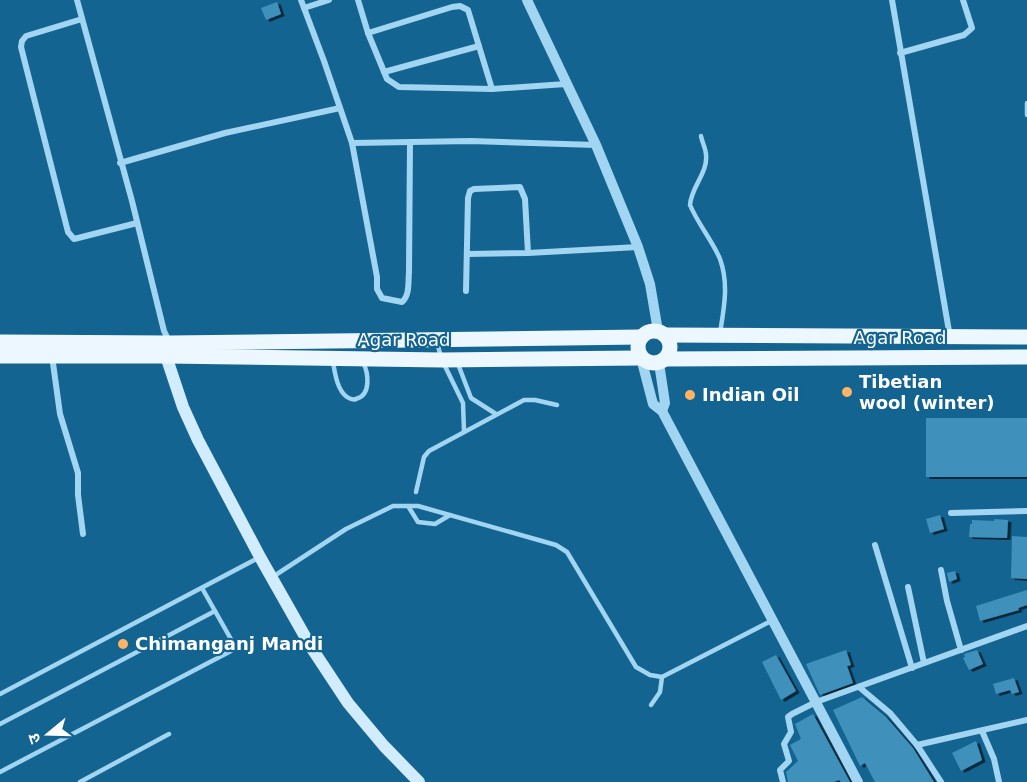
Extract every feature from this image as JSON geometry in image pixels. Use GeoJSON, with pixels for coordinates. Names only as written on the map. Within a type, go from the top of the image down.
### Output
{"type":"FeatureCollection","features":[{"type":"Feature","properties":{"kind":"main road"},"geometry":{"type":"LineString","coordinates":[[0,356],[52,356],[167,346],[277,342],[641,337],[650,331],[719,336],[1027,337]]}},
{"type":"Feature","properties":{"kind":"main road"},"geometry":{"type":"LineString","coordinates":[[661,333],[670,344],[670,350],[662,361]]}},
{"type":"Feature","properties":{"kind":"main road"},"geometry":{"type":"LineString","coordinates":[[641,337],[637,348],[641,358]]}},
{"type":"Feature","properties":{"kind":"main road"},"geometry":{"type":"LineString","coordinates":[[0,342],[167,346]]}},
{"type":"Feature","properties":{"kind":"main road"},"geometry":{"type":"LineString","coordinates":[[277,342],[277,358]]}},
{"type":"Feature","properties":{"kind":"main road"},"geometry":{"type":"LineString","coordinates":[[167,346],[183,406],[198,440],[271,578],[311,647],[348,703],[412,779]]}},
{"type":"Feature","properties":{"kind":"main road","name":"Agar Road"},"geometry":{"type":"LineString","coordinates":[[167,346],[277,358],[333,359],[641,358],[650,363],[662,361],[1027,357]]}},
{"type":"Feature","properties":{"kind":"street"},"geometry":{"type":"LineString","coordinates":[[77,0],[137,223],[167,346]]}},
{"type":"Feature","properties":{"kind":"street"},"geometry":{"type":"LineString","coordinates":[[301,0],[352,143],[377,277],[377,289],[382,298],[402,302],[408,292],[410,142]]}},
{"type":"Feature","properties":{"kind":"street"},"geometry":{"type":"LineString","coordinates":[[304,8],[329,0]]}},
{"type":"Feature","properties":{"kind":"street"},"geometry":{"type":"LineString","coordinates":[[358,0],[368,33],[387,79],[399,87],[492,89],[566,84]]}},
{"type":"Feature","properties":{"kind":"street"},"geometry":{"type":"LineString","coordinates":[[527,0],[596,145],[638,247],[650,284],[661,333]]}},
{"type":"Feature","properties":{"kind":"street"},"geometry":{"type":"LineString","coordinates":[[892,0],[950,337]]}},
{"type":"Feature","properties":{"kind":"street"},"geometry":{"type":"LineString","coordinates":[[900,53],[969,32],[972,28],[963,0]]}},
{"type":"Feature","properties":{"kind":"street"},"geometry":{"type":"LineString","coordinates":[[368,33],[460,6],[468,10],[492,89]]}},
{"type":"Feature","properties":{"kind":"street"},"geometry":{"type":"LineString","coordinates":[[82,19],[26,36],[21,47],[68,232],[74,238],[78,238],[137,223]]}},
{"type":"Feature","properties":{"kind":"street"},"geometry":{"type":"LineString","coordinates":[[384,72],[479,46]]}},
{"type":"Feature","properties":{"kind":"street"},"geometry":{"type":"LineString","coordinates":[[120,163],[225,133],[340,108]]}},
{"type":"Feature","properties":{"kind":"street"},"geometry":{"type":"LineString","coordinates":[[352,143],[471,141],[596,145]]}},
{"type":"Feature","properties":{"kind":"street"},"geometry":{"type":"LineString","coordinates":[[466,291],[470,191],[479,188],[517,186],[523,192],[528,254]]}},
{"type":"Feature","properties":{"kind":"street"},"geometry":{"type":"LineString","coordinates":[[467,254],[528,254],[638,247]]}},
{"type":"Feature","properties":{"kind":"street"},"geometry":{"type":"LineString","coordinates":[[52,356],[60,414],[78,473],[78,495],[84,534]]}},
{"type":"Feature","properties":{"kind":"street"},"geometry":{"type":"LineString","coordinates":[[641,358],[653,405],[662,411],[858,782]]}},
{"type":"Feature","properties":{"kind":"street"},"geometry":{"type":"LineString","coordinates":[[662,361],[665,403],[662,411]]}},
{"type":"Feature","properties":{"kind":"street"},"geometry":{"type":"LineString","coordinates":[[951,513],[1027,511]]}},
{"type":"Feature","properties":{"kind":"street"},"geometry":{"type":"LineString","coordinates":[[875,545],[912,668]]}},
{"type":"Feature","properties":{"kind":"street"},"geometry":{"type":"LineString","coordinates":[[941,570],[961,650]]}},
{"type":"Feature","properties":{"kind":"street"},"geometry":{"type":"LineString","coordinates":[[908,587],[924,663]]}},
{"type":"Feature","properties":{"kind":"street"},"geometry":{"type":"LineString","coordinates":[[783,782],[780,770],[789,761],[784,744],[791,732],[788,717],[816,702],[1027,626]]}},
{"type":"Feature","properties":{"kind":"street"},"geometry":{"type":"LineString","coordinates":[[859,687],[890,714],[917,745],[941,782]]}},
{"type":"Feature","properties":{"kind":"street"},"geometry":{"type":"LineString","coordinates":[[917,745],[1027,720]]}},
{"type":"Feature","properties":{"kind":"street"},"geometry":{"type":"LineString","coordinates":[[982,731],[994,759],[999,782]]}},
{"type":"Feature","properties":{"kind":"lane"},"geometry":{"type":"LineString","coordinates":[[1027,103],[1027,115]]}},
{"type":"Feature","properties":{"kind":"lane"},"geometry":{"type":"LineString","coordinates":[[700,136],[706,153],[706,164],[690,196],[690,205],[719,258],[724,277],[726,298],[719,336]]}},
{"type":"Feature","properties":{"kind":"lane"},"geometry":{"type":"LineString","coordinates":[[444,340],[463,403],[464,431]]}},
{"type":"Feature","properties":{"kind":"lane"},"geometry":{"type":"LineString","coordinates":[[444,340],[449,360],[471,398],[496,414]]}},
{"type":"Feature","properties":{"kind":"lane"},"geometry":{"type":"LineString","coordinates":[[333,359],[340,388],[350,399],[362,396],[366,390],[367,375],[362,359]]}},
{"type":"Feature","properties":{"kind":"lane"},"geometry":{"type":"LineString","coordinates":[[463,403],[471,398]]}},
{"type":"Feature","properties":{"kind":"lane"},"geometry":{"type":"LineString","coordinates":[[416,492],[426,454],[464,431],[524,400],[535,399],[557,405]]}},
{"type":"Feature","properties":{"kind":"lane"},"geometry":{"type":"LineString","coordinates":[[271,578],[346,529],[371,516],[393,506],[418,506],[556,545],[567,552],[636,667],[650,675],[662,677],[773,620]]}},
{"type":"Feature","properties":{"kind":"lane"},"geometry":{"type":"LineString","coordinates":[[408,506],[418,522],[435,524],[450,515]]}},
{"type":"Feature","properties":{"kind":"lane"},"geometry":{"type":"LineString","coordinates":[[0,694],[260,557]]}},
{"type":"Feature","properties":{"kind":"lane"},"geometry":{"type":"LineString","coordinates":[[0,772],[231,651],[233,646],[202,588]]}},
{"type":"Feature","properties":{"kind":"lane"},"geometry":{"type":"LineString","coordinates":[[0,724],[215,611]]}},
{"type":"Feature","properties":{"kind":"lane"},"geometry":{"type":"LineString","coordinates":[[651,705],[660,692],[662,677]]}},
{"type":"Feature","properties":{"kind":"lane"},"geometry":{"type":"LineString","coordinates":[[80,782],[169,734]]}},
{"type":"Feature","properties":{"kind":"building"},"geometry":{"type":"Polygon","coordinates":[[[277,2],[281,14],[266,20],[261,8],[277,2]]]}},
{"type":"Feature","properties":{"kind":"building"},"geometry":{"type":"Polygon","coordinates":[[[926,418],[1027,418],[1027,477],[926,477],[926,418]]]}},
{"type":"Feature","properties":{"kind":"building"},"geometry":{"type":"Polygon","coordinates":[[[940,515],[944,529],[930,533],[926,519],[940,515]]]}},
{"type":"Feature","properties":{"kind":"building"},"geometry":{"type":"Polygon","coordinates":[[[994,519],[1008,520],[1007,538],[969,537],[972,520],[994,521],[994,519]]]}},
{"type":"Feature","properties":{"kind":"building"},"geometry":{"type":"Polygon","coordinates":[[[1012,536],[1027,537],[1027,579],[1011,578],[1012,536]]]}},
{"type":"Feature","properties":{"kind":"building"},"geometry":{"type":"Polygon","coordinates":[[[955,571],[957,579],[949,582],[947,573],[955,571]]]}},
{"type":"Feature","properties":{"kind":"building"},"geometry":{"type":"Polygon","coordinates":[[[1027,590],[1027,605],[1018,608],[1019,610],[980,621],[976,606],[1027,590]]]}},
{"type":"Feature","properties":{"kind":"building"},"geometry":{"type":"Polygon","coordinates":[[[846,650],[851,665],[847,666],[853,683],[820,695],[806,664],[846,650]]]}},
{"type":"Feature","properties":{"kind":"building"},"geometry":{"type":"Polygon","coordinates":[[[977,650],[983,664],[969,670],[963,658],[964,654],[977,650]]]}},
{"type":"Feature","properties":{"kind":"building"},"geometry":{"type":"Polygon","coordinates":[[[776,655],[796,691],[781,700],[762,662],[776,655]]]}},
{"type":"Feature","properties":{"kind":"building"},"geometry":{"type":"Polygon","coordinates":[[[1014,678],[1019,692],[1012,694],[1010,690],[996,694],[993,684],[1014,678]]]}},
{"type":"Feature","properties":{"kind":"building"},"geometry":{"type":"Polygon","coordinates":[[[862,697],[886,717],[913,748],[934,782],[875,782],[865,763],[860,766],[833,710],[862,697]]]}},
{"type":"Feature","properties":{"kind":"building"},"geometry":{"type":"Polygon","coordinates":[[[813,714],[850,782],[839,780],[834,782],[788,782],[786,772],[798,761],[790,745],[801,739],[795,724],[813,714]]]}},
{"type":"Feature","properties":{"kind":"building"},"geometry":{"type":"Polygon","coordinates":[[[976,741],[982,760],[961,771],[952,753],[976,741]]]}},
{"type":"Feature","properties":{"kind":"place","name":"Tibetian wool (winter)"},"geometry":{"type":"Point","coordinates":[847,392]}},
{"type":"Feature","properties":{"kind":"place","name":"Indian Oil"},"geometry":{"type":"Point","coordinates":[690,395]}},
{"type":"Feature","properties":{"kind":"place","name":"Chimanganj Mandi"},"geometry":{"type":"Point","coordinates":[123,644]}}]}
